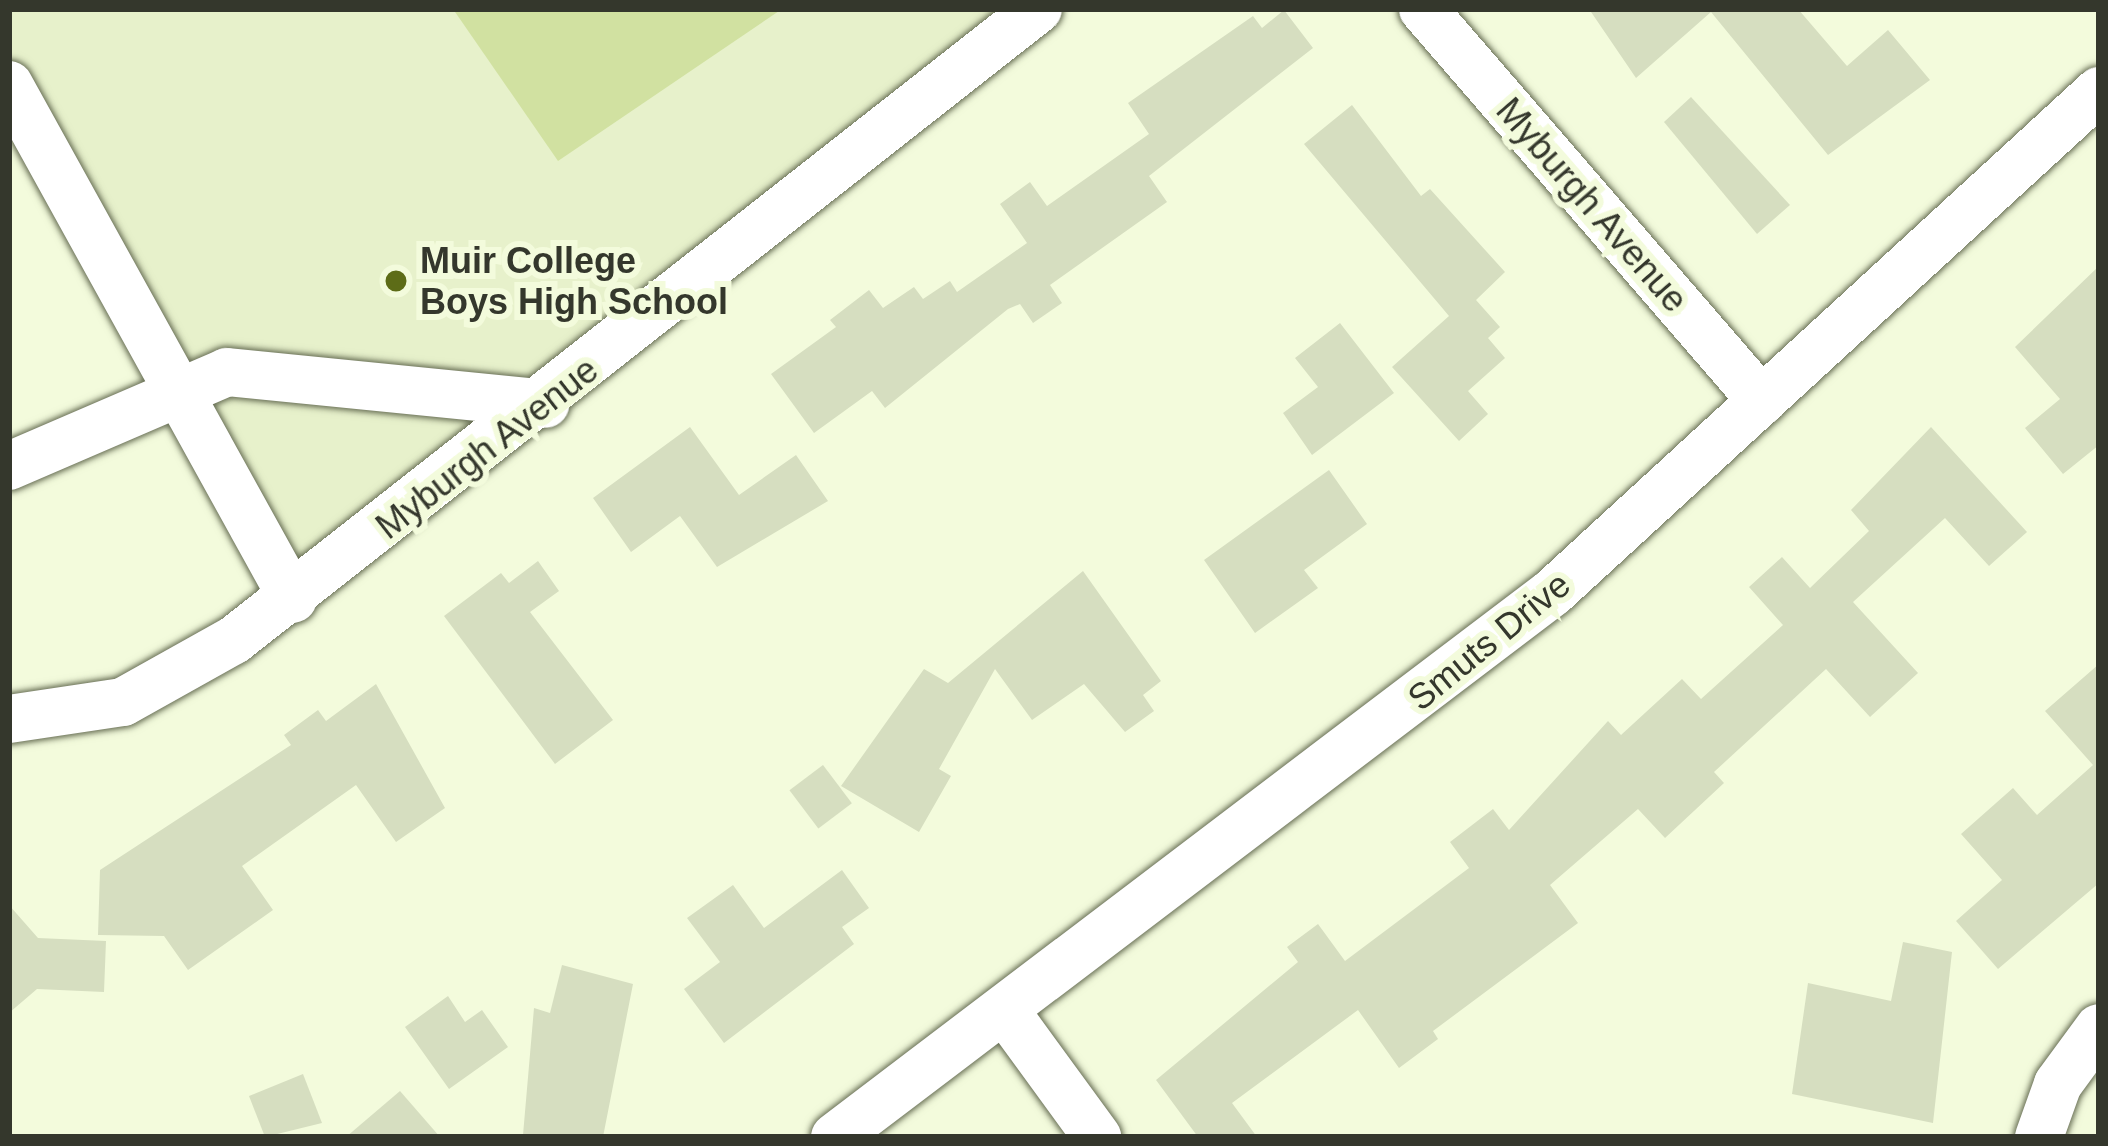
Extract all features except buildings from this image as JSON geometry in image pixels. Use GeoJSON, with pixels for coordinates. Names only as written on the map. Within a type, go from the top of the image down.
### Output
{"type":"FeatureCollection","features":[{"type":"Feature","properties":{"kind":"street","name":"Myburgh Avenue"},"geometry":{"type":"LineString","coordinates":[[9,719],[123,702],[293,599],[1038,9]]}},
{"type":"Feature","properties":{"kind":"street","name":"Myburgh Avenue"},"geometry":{"type":"LineString","coordinates":[[1423,9],[1762,401]]}},
{"type":"Feature","properties":{"kind":"street"},"geometry":{"type":"LineString","coordinates":[[9,85],[173,391],[293,599]]}},
{"type":"Feature","properties":{"kind":"street","name":"Smuts Drive"},"geometry":{"type":"LineString","coordinates":[[835,1137],[1006,1012],[1553,592],[2099,91]]}},
{"type":"Feature","properties":{"kind":"street"},"geometry":{"type":"LineString","coordinates":[[9,466],[173,391],[262,370],[545,404]]}},
{"type":"Feature","properties":{"kind":"street"},"geometry":{"type":"LineString","coordinates":[[1006,1012],[1097,1137]]}},
{"type":"Feature","properties":{"kind":"street"},"geometry":{"type":"LineString","coordinates":[[2039,1137],[2067,1067],[2099,1028]]}},
{"type":"Feature","properties":{"kind":"shaded area","name":"Muir College Boys High School"},"geometry":{"type":"Polygon","coordinates":[[[9,9],[1024,9],[291,606],[9,75],[9,9]]]}},
{"type":"Feature","properties":{"kind":"green space"},"geometry":{"type":"Polygon","coordinates":[[[453,9],[782,9],[558,161],[453,9]]]}},
{"type":"Feature","properties":{"kind":"place","name":"Muir College Boys High School"},"geometry":{"type":"Point","coordinates":[396,281]}}]}
